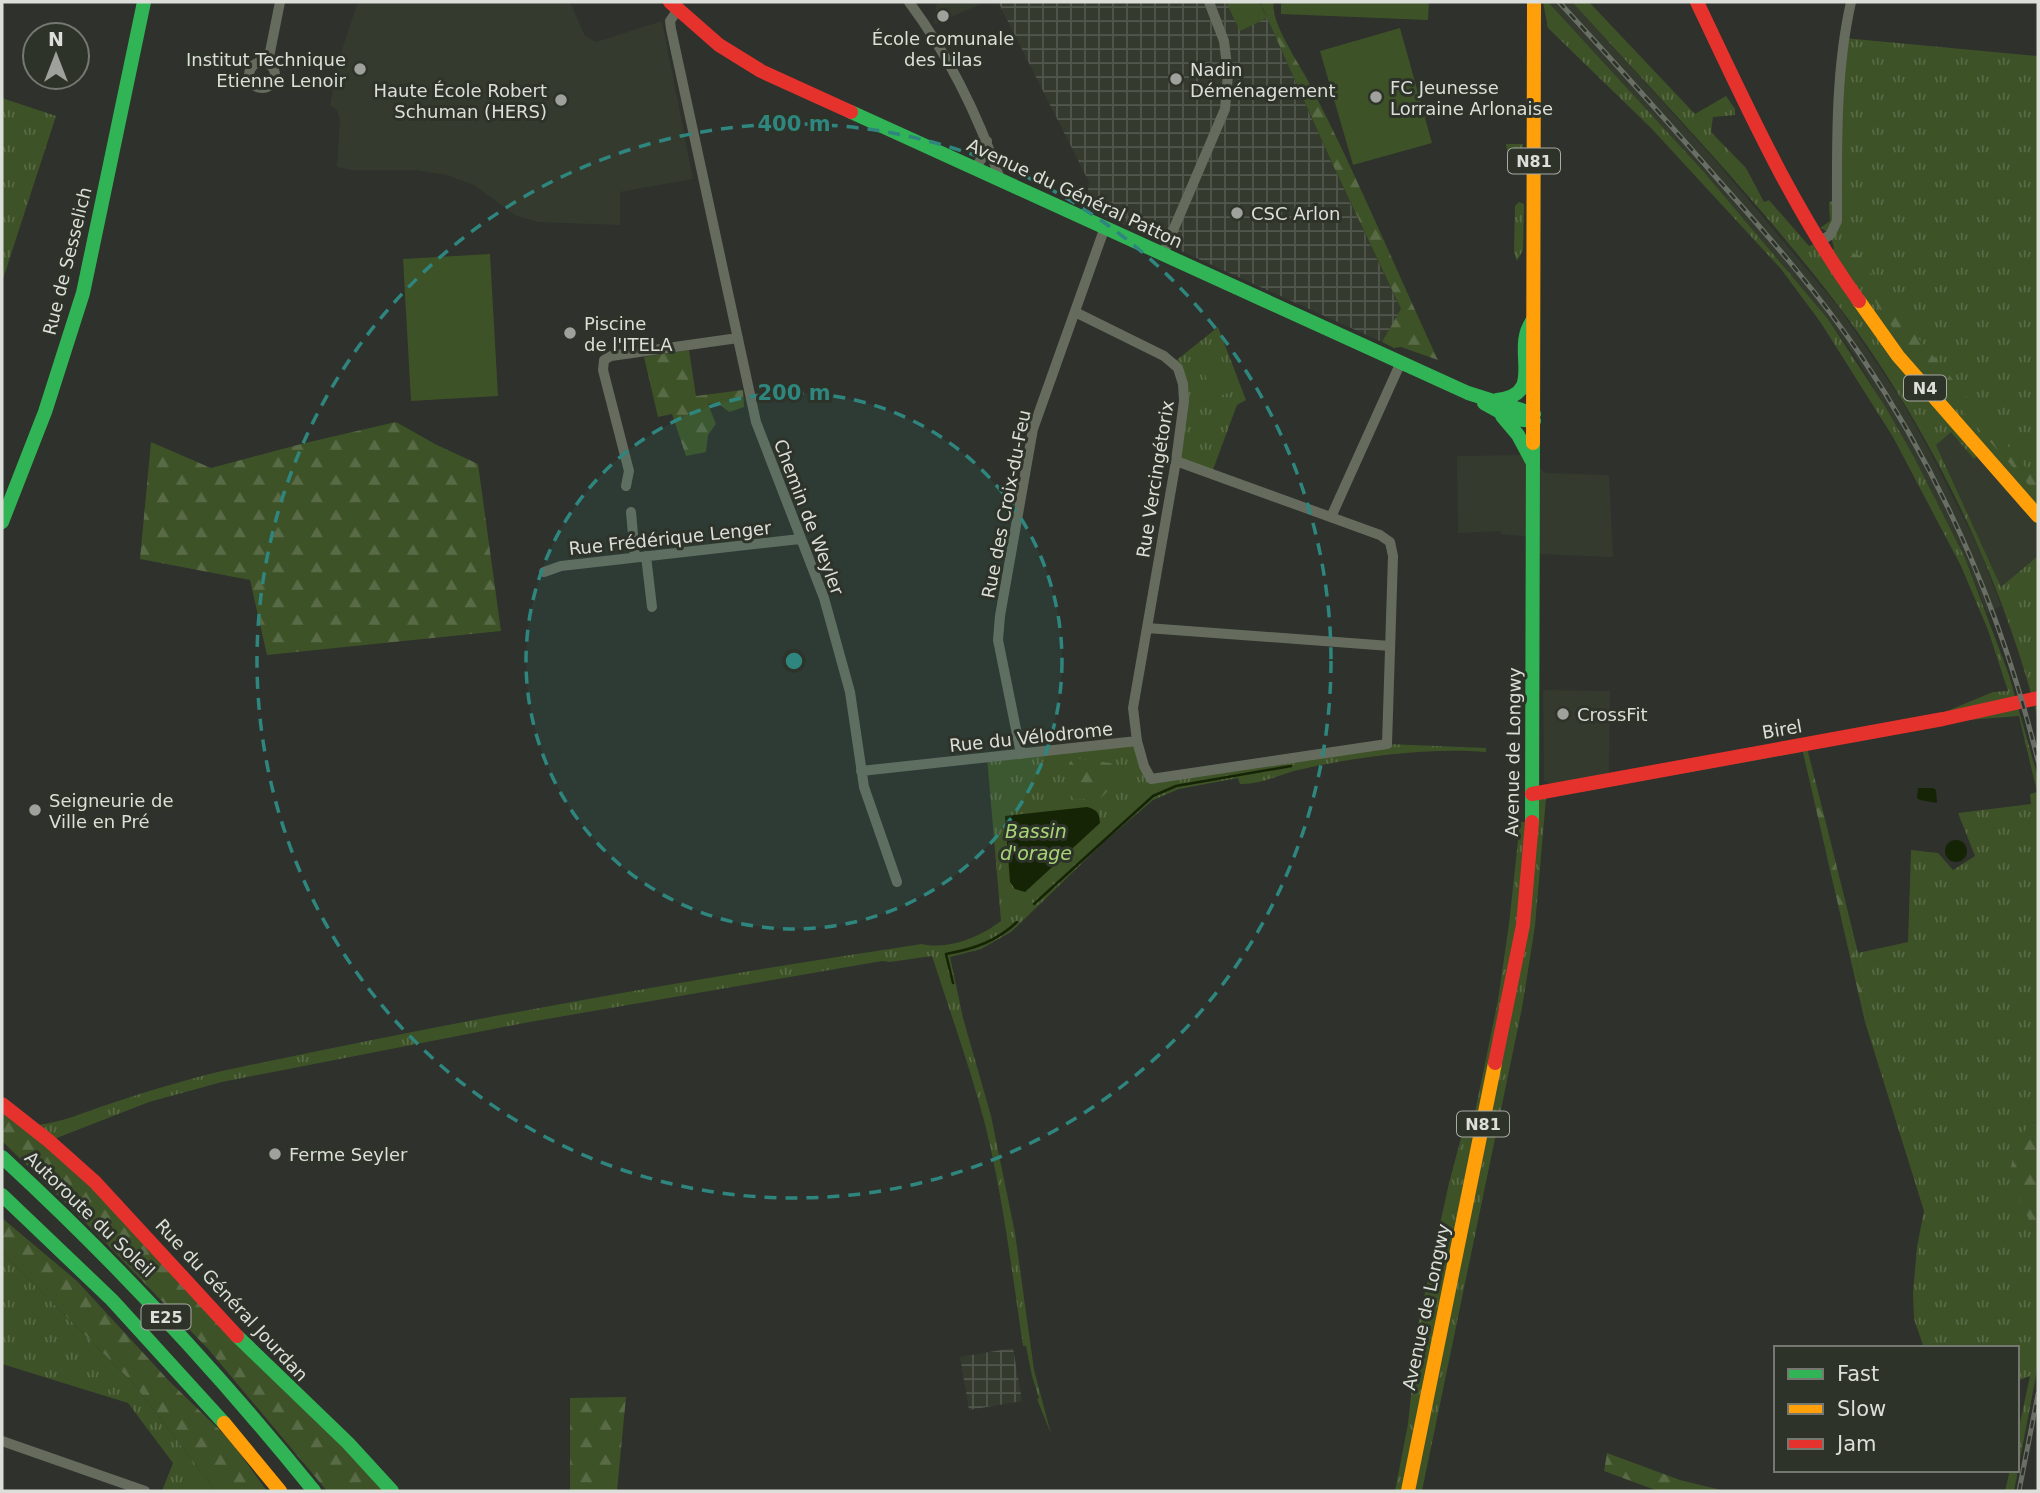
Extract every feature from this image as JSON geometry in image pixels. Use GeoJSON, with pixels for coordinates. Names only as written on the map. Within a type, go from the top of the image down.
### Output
{"type":"FeatureCollection","features":[{"type":"Feature","properties":{"kind":"main road","name":"Rue de Sesselich"},"geometry":{"type":"LineString","coordinates":[[2,522],[45,412],[83,293],[144,2]]}},
{"type":"Feature","properties":{"kind":"main road","name":"Avenue de Longwy"},"geometry":{"type":"LineString","coordinates":[[1408,1491],[1523,925],[1532,822],[1534,2]]}},
{"type":"Feature","properties":{"kind":"main road","name":"N4"},"geometry":{"type":"LineString","coordinates":[[1697,2],[1777,169],[1806,223],[1898,356],[2038,516]]}},
{"type":"Feature","properties":{"kind":"main road","name":"Avenue du Général Patton"},"geometry":{"type":"LineString","coordinates":[[678,7],[719,46],[747,64],[1468,393]]}},
{"type":"Feature","properties":{"kind":"main road","name":"N81"},"geometry":{"type":"LineString","coordinates":[[1468,393],[1496,400],[1509,400],[1520,394],[1524,386],[1525,331],[1534,320]]}},
{"type":"Feature","properties":{"kind":"main road"},"geometry":{"type":"LineString","coordinates":[[1468,393],[1502,415],[1518,421],[1534,417]]}},
{"type":"Feature","properties":{"kind":"main road"},"geometry":{"type":"LineString","coordinates":[[1468,393],[1534,417]]}},
{"type":"Feature","properties":{"kind":"main road"},"geometry":{"type":"LineString","coordinates":[[1502,415],[1518,435],[1533,464]]}},
{"type":"Feature","properties":{"kind":"main road","name":"Birel"},"geometry":{"type":"LineString","coordinates":[[1532,794],[1931,721],[2036,698]]}},
{"type":"Feature","properties":{"kind":"main road","name":"Rue du Général Jourdan"},"geometry":{"type":"LineString","coordinates":[[2,1104],[95,1182],[239,1339],[348,1443],[393,1491]]}},
{"type":"Feature","properties":{"kind":"main road","name":"Autoroute du Soleil"},"geometry":{"type":"LineString","coordinates":[[2,1157],[161,1311],[219,1375],[314,1491]]}},
{"type":"Feature","properties":{"kind":"main road","name":"E25"},"geometry":{"type":"LineString","coordinates":[[2,1195],[85,1272],[142,1331],[245,1447],[280,1491]]}},
{"type":"Feature","properties":{"kind":"street"},"geometry":{"type":"LineString","coordinates":[[268,62],[280,2]]}},
{"type":"Feature","properties":{"kind":"street"},"geometry":{"type":"LineString","coordinates":[[909,2],[953,67],[987,141],[1000,179]]}},
{"type":"Feature","properties":{"kind":"street"},"geometry":{"type":"LineString","coordinates":[[1163,254],[1225,109],[1228,74],[1224,41],[1209,2]]}},
{"type":"Feature","properties":{"kind":"street"},"geometry":{"type":"LineString","coordinates":[[1819,242],[1830,235],[1837,221],[1841,75],[1844,38],[1852,2]]}},
{"type":"Feature","properties":{"kind":"street","name":"Chemin de Weyler"},"geometry":{"type":"LineString","coordinates":[[678,7],[670,22],[756,422],[824,598],[850,692],[867,800],[897,881]]}},
{"type":"Feature","properties":{"kind":"street"},"geometry":{"type":"LineString","coordinates":[[975,168],[985,154],[987,141]]}},
{"type":"Feature","properties":{"kind":"street","name":"Rue des Croix-du-Feu"},"geometry":{"type":"LineString","coordinates":[[1021,754],[998,640],[1000,616],[1033,429],[1105,227]]}},
{"type":"Feature","properties":{"kind":"street","name":"Rue Vercingétorix"},"geometry":{"type":"LineString","coordinates":[[1075,312],[1164,356],[1178,368],[1183,384],[1184,401],[1176,461],[1133,708],[1137,741]]}},
{"type":"Feature","properties":{"kind":"street"},"geometry":{"type":"LineString","coordinates":[[626,486],[629,471],[603,370],[604,360],[611,356],[738,338]]}},
{"type":"Feature","properties":{"kind":"street"},"geometry":{"type":"LineString","coordinates":[[1331,517],[1401,362]]}},
{"type":"Feature","properties":{"kind":"street"},"geometry":{"type":"LineString","coordinates":[[1147,628],[1390,646],[1394,556],[1390,542],[1380,535],[1176,461]]}},
{"type":"Feature","properties":{"kind":"street"},"geometry":{"type":"LineString","coordinates":[[631,512],[635,557]]}},
{"type":"Feature","properties":{"kind":"street","name":"Rue Frédérique Lenger"},"geometry":{"type":"LineString","coordinates":[[544,572],[561,566],[800,539]]}},
{"type":"Feature","properties":{"kind":"street"},"geometry":{"type":"LineString","coordinates":[[646,556],[652,607]]}},
{"type":"Feature","properties":{"kind":"street","name":"Rue du Vélodrome"},"geometry":{"type":"LineString","coordinates":[[861,771],[1137,741],[1151,779],[1387,744],[1390,646]]}},
{"type":"Feature","properties":{"kind":"street"},"geometry":{"type":"LineString","coordinates":[[2,1441],[145,1491]]}},
{"type":"Feature","properties":{"kind":"shaded area","name":"Haute École Robert Schuman (HERS)"},"geometry":{"type":"Polygon","coordinates":[[[358,2],[570,2],[585,36],[596,42],[662,21],[693,179],[620,192],[620,225],[537,222],[515,215],[474,185],[447,175],[416,170],[352,170],[337,167],[340,119],[337,110],[330,105],[338,62],[358,2]]]}},
{"type":"Feature","properties":{"kind":"shaded area","name":"École comunale des Lilas"},"geometry":{"type":"Polygon","coordinates":[[[937,2],[986,2],[934,24],[937,2]]]}},
{"type":"Feature","properties":{"kind":"shaded area"},"geometry":{"type":"Polygon","coordinates":[[[998,2],[1260,2],[1401,310],[1382,342],[1086,208],[1089,182],[998,2]]]}},
{"type":"Feature","properties":{"kind":"shaded area"},"geometry":{"type":"Polygon","coordinates":[[[1548,2],[1572,2],[1715,160],[1840,309],[1900,398],[1928,448],[1980,551],[2001,606],[1987,613],[1965,558],[1914,457],[1856,358],[1828,319],[1703,171],[1548,2]]]}},
{"type":"Feature","properties":{"kind":"shaded area"},"geometry":{"type":"Polygon","coordinates":[[[1951,431],[1974,459],[1982,453],[2038,516],[2038,556],[2001,587],[1936,445],[1951,431]]]}},
{"type":"Feature","properties":{"kind":"shaded area"},"geometry":{"type":"Polygon","coordinates":[[[1521,455],[1546,473],[1609,475],[1613,557],[1534,554],[1533,537],[1501,534],[1500,531],[1458,533],[1457,456],[1521,455]]]}},
{"type":"Feature","properties":{"kind":"shaded area"},"geometry":{"type":"Polygon","coordinates":[[[1543,690],[1610,691],[1609,773],[1553,785],[1544,781],[1543,690]]]}},
{"type":"Feature","properties":{"kind":"shaded area"},"geometry":{"type":"Polygon","coordinates":[[[1013,1348],[1022,1401],[969,1410],[960,1357],[1013,1348]]]}},
{"type":"Feature","properties":{"kind":"green space"},"geometry":{"type":"Polygon","coordinates":[[[1226,2],[1259,2],[1267,18],[1240,31],[1226,2]]]}},
{"type":"Feature","properties":{"kind":"green space"},"geometry":{"type":"Polygon","coordinates":[[[1260,2],[1274,2],[1280,29],[1342,148],[1438,360],[1382,342],[1401,309],[1260,2]]]}},
{"type":"Feature","properties":{"kind":"green space"},"geometry":{"type":"Polygon","coordinates":[[[1281,2],[1429,2],[1428,20],[1281,14],[1281,2]]]}},
{"type":"Feature","properties":{"kind":"green space"},"geometry":{"type":"Polygon","coordinates":[[[1543,2],[1548,2],[1703,171],[1828,319],[1886,408],[1914,457],[1965,558],[2009,675],[2038,778],[2038,1123],[2031,1122],[2032,1226],[2038,1229],[2038,1365],[2019,1465],[2019,1428],[2030,1376],[2019,1380],[2019,1346],[1923,1346],[1914,1319],[1913,1292],[1917,1247],[1924,1211],[1865,1022],[1869,1020],[1833,857],[1825,846],[1830,839],[1858,953],[1908,942],[1911,850],[1938,853],[1953,870],[1975,856],[1958,813],[2031,804],[2030,794],[2037,792],[2019,716],[1943,722],[1802,749],[1802,752],[1546,798],[1535,926],[1522,1008],[1422,1491],[1395,1491],[1408,1424],[1419,1320],[1449,1183],[1468,1112],[1475,1112],[1498,1000],[1520,822],[1532,822],[1532,794],[1940,714],[1993,692],[2008,691],[1988,630],[1961,566],[1893,437],[1821,323],[1781,269],[1651,128],[1548,28],[1543,2]]]}},
{"type":"Feature","properties":{"kind":"green space"},"geometry":{"type":"Polygon","coordinates":[[[1572,2],[1589,2],[1695,114],[1726,96],[1735,109],[1735,115],[1713,117],[1711,132],[1746,168],[1764,202],[1769,200],[1809,246],[1819,242],[1826,255],[1834,249],[1828,234],[1820,228],[1830,221],[1829,202],[1833,201],[1844,38],[2038,56],[2038,516],[1981,453],[1974,459],[1951,432],[1936,445],[2001,587],[2038,556],[2038,720],[2005,612],[1983,558],[1932,452],[1872,353],[1840,308],[1776,229],[1572,2]]]}},
{"type":"Feature","properties":{"kind":"green space","name":"FC Jeunesse Lorraine Arlonaise"},"geometry":{"type":"Polygon","coordinates":[[[1400,28],[1432,143],[1353,165],[1320,51],[1400,28]]]}},
{"type":"Feature","properties":{"kind":"green space"},"geometry":{"type":"Polygon","coordinates":[[[2,98],[56,116],[2,282],[2,98]]]}},
{"type":"Feature","properties":{"kind":"green space"},"geometry":{"type":"Polygon","coordinates":[[[1506,144],[1523,144],[1524,171],[1514,170],[1509,165],[1506,144]]]}},
{"type":"Feature","properties":{"kind":"green space"},"geometry":{"type":"Polygon","coordinates":[[[1519,202],[1524,204],[1523,250],[1517,261],[1514,252],[1515,206],[1519,202]]]}},
{"type":"Feature","properties":{"kind":"green space"},"geometry":{"type":"Polygon","coordinates":[[[1846,250],[1860,256],[1894,309],[2038,482],[2038,495],[1932,377],[1883,315],[1846,250]]]}},
{"type":"Feature","properties":{"kind":"green space"},"geometry":{"type":"Polygon","coordinates":[[[490,254],[498,396],[411,401],[403,259],[490,254]]]}},
{"type":"Feature","properties":{"kind":"green space"},"geometry":{"type":"Polygon","coordinates":[[[1218,327],[1246,400],[1237,405],[1211,475],[1176,461],[1184,401],[1173,363],[1218,327]]]}},
{"type":"Feature","properties":{"kind":"green space"},"geometry":{"type":"Polygon","coordinates":[[[1218,347],[1232,392],[1212,398],[1199,353],[1218,347]]]}},
{"type":"Feature","properties":{"kind":"green space"},"geometry":{"type":"Polygon","coordinates":[[[689,350],[696,396],[743,390],[744,407],[729,412],[718,403],[708,404],[716,424],[708,435],[706,452],[686,456],[672,414],[658,417],[644,357],[689,350]]]}},
{"type":"Feature","properties":{"kind":"green space"},"geometry":{"type":"Polygon","coordinates":[[[396,422],[478,464],[501,631],[267,655],[250,580],[140,559],[151,442],[211,468],[396,422]]]}},
{"type":"Feature","properties":{"kind":"green space"},"geometry":{"type":"Polygon","coordinates":[[[1137,741],[1151,779],[1387,744],[1486,748],[1486,752],[1391,754],[1320,765],[1255,783],[1240,784],[1238,778],[1179,789],[1153,800],[1104,842],[1011,932],[981,949],[950,957],[963,1018],[991,1116],[1015,1233],[1034,1370],[1051,1434],[1037,1399],[1039,1398],[1026,1346],[1023,1346],[1002,1207],[985,1124],[932,956],[882,961],[524,1023],[222,1082],[149,1102],[49,1141],[2,1104],[2,1097],[38,1125],[47,1124],[207,1075],[411,1032],[751,971],[922,944],[943,945],[964,941],[1001,921],[987,757],[1137,741]]]}},
{"type":"Feature","properties":{"kind":"green space"},"geometry":{"type":"Polygon","coordinates":[[[1802,748],[1807,748],[1830,839],[1825,846],[1833,856],[1869,1020],[1865,1022],[1802,748]]]}},
{"type":"Feature","properties":{"kind":"green space"},"geometry":{"type":"Polygon","coordinates":[[[1074,758],[1117,764],[1117,781],[1101,798],[1071,800],[1069,763],[1074,758]]]}},
{"type":"Feature","properties":{"kind":"green space"},"geometry":{"type":"Polygon","coordinates":[[[2,1104],[49,1141],[392,1491],[327,1491],[209,1350],[2,1141],[2,1104]]]}},
{"type":"Feature","properties":{"kind":"green space"},"geometry":{"type":"Polygon","coordinates":[[[2031,1122],[2038,1123],[2038,1229],[2032,1226],[2009,1177],[2016,1143],[2031,1122]]]}},
{"type":"Feature","properties":{"kind":"green space"},"geometry":{"type":"Polygon","coordinates":[[[2,1218],[77,1281],[170,1382],[230,1440],[267,1491],[216,1491],[133,1383],[2,1252],[2,1218]]]}},
{"type":"Feature","properties":{"kind":"green space"},"geometry":{"type":"Polygon","coordinates":[[[2,1252],[133,1383],[216,1491],[162,1491],[173,1463],[128,1403],[2,1364],[2,1252]]]}},
{"type":"Feature","properties":{"kind":"green space"},"geometry":{"type":"Polygon","coordinates":[[[626,1397],[617,1491],[570,1491],[570,1398],[626,1397]]]}},
{"type":"Feature","properties":{"kind":"green space"},"geometry":{"type":"Polygon","coordinates":[[[1607,1453],[1680,1480],[1725,1491],[1658,1491],[1604,1471],[1607,1453]]]}},
{"type":"Feature","properties":{"kind":"green space"},"geometry":{"type":"Polygon","coordinates":[[[2010,1472],[2018,1472],[2014,1491],[2005,1491],[2010,1472]]]}},
{"type":"Feature","properties":{"kind":"water"},"geometry":{"type":"Polygon","coordinates":[[[1918,788],[1936,790],[1937,803],[1917,798],[1918,788]]]}},
{"type":"Feature","properties":{"kind":"water","name":"Bassin d'orage"},"geometry":{"type":"Polygon","coordinates":[[[1087,807],[1097,812],[1100,823],[1025,892],[1015,889],[1010,882],[1005,816],[1087,807]]]}},
{"type":"Feature","properties":{"kind":"water"},"geometry":{"type":"Polygon","coordinates":[[[1956,840],[1964,843],[1967,851],[1964,859],[1956,862],[1948,859],[1945,851],[1948,843],[1956,840]]]}},
{"type":"Feature","properties":{"kind":"waterway"},"geometry":{"type":"LineString","coordinates":[[1034,904],[1153,796],[1176,786],[1291,766]]}},
{"type":"Feature","properties":{"kind":"waterway"},"geometry":{"type":"LineString","coordinates":[[953,983],[946,954],[984,943],[1017,922]]}},
{"type":"Feature","properties":{"kind":"railway"},"geometry":{"type":"LineString","coordinates":[[1559,2],[1794,267],[1845,333],[1891,403],[1919,451],[1968,551],[2007,654],[2038,761]]}},
{"type":"Feature","properties":{"kind":"railway"},"geometry":{"type":"LineString","coordinates":[[2019,1491],[2038,1394]]}},
{"type":"Feature","properties":{"kind":"traffic: fast"},"geometry":{"type":"LineString","coordinates":[[2,522],[45,412],[83,293],[144,2]]}},
{"type":"Feature","properties":{"kind":"traffic: fast"},"geometry":{"type":"LineString","coordinates":[[851,112],[1468,393],[1534,414]]}},
{"type":"Feature","properties":{"kind":"traffic: fast"},"geometry":{"type":"LineString","coordinates":[[1497,400],[1512,396],[1521,389],[1525,380],[1527,332],[1533,320]]}},
{"type":"Feature","properties":{"kind":"traffic: fast"},"geometry":{"type":"LineString","coordinates":[[1484,403],[1513,419],[1534,421]]}},
{"type":"Feature","properties":{"kind":"traffic: fast"},"geometry":{"type":"LineString","coordinates":[[1502,416],[1518,435],[1533,463]]}},
{"type":"Feature","properties":{"kind":"traffic: fast"},"geometry":{"type":"LineString","coordinates":[[1532,822],[1533,443]]}},
{"type":"Feature","properties":{"kind":"traffic: fast"},"geometry":{"type":"LineString","coordinates":[[2,1157],[85,1236],[164,1318],[241,1403],[314,1491]]}},
{"type":"Feature","properties":{"kind":"traffic: fast"},"geometry":{"type":"LineString","coordinates":[[2,1195],[112,1300],[224,1423]]}},
{"type":"Feature","properties":{"kind":"traffic: fast"},"geometry":{"type":"LineString","coordinates":[[237,1336],[348,1443],[392,1491]]}},
{"type":"Feature","properties":{"kind":"traffic: slow"},"geometry":{"type":"LineString","coordinates":[[1533,443],[1534,2]]}},
{"type":"Feature","properties":{"kind":"traffic: slow"},"geometry":{"type":"LineString","coordinates":[[1859,301],[1898,356],[2038,516]]}},
{"type":"Feature","properties":{"kind":"traffic: slow"},"geometry":{"type":"LineString","coordinates":[[1408,1491],[1495,1063]]}},
{"type":"Feature","properties":{"kind":"traffic: slow"},"geometry":{"type":"LineString","coordinates":[[224,1423],[280,1491]]}},
{"type":"Feature","properties":{"kind":"traffic: jam"},"geometry":{"type":"LineString","coordinates":[[670,2],[719,45],[761,71],[851,112]]}},
{"type":"Feature","properties":{"kind":"traffic: jam"},"geometry":{"type":"LineString","coordinates":[[1697,2],[1791,193],[1859,301]]}},
{"type":"Feature","properties":{"kind":"traffic: jam"},"geometry":{"type":"LineString","coordinates":[[1532,794],[1943,719],[2038,698]]}},
{"type":"Feature","properties":{"kind":"traffic: jam"},"geometry":{"type":"LineString","coordinates":[[1495,1063],[1523,925],[1532,822]]}},
{"type":"Feature","properties":{"kind":"traffic: jam"},"geometry":{"type":"LineString","coordinates":[[2,1104],[95,1182],[237,1336]]}},
{"type":"Feature","properties":{"kind":"place","name":"École comunale des Lilas"},"geometry":{"type":"Point","coordinates":[943,16]}},
{"type":"Feature","properties":{"kind":"place","name":"Institut Technique Etienne Lenoir"},"geometry":{"type":"Point","coordinates":[360,69]}},
{"type":"Feature","properties":{"kind":"place","name":"Nadin Déménagement"},"geometry":{"type":"Point","coordinates":[1176,79]}},
{"type":"Feature","properties":{"kind":"place","name":"FC Jeunesse Lorraine Arlonaise"},"geometry":{"type":"Point","coordinates":[1376,97]}},
{"type":"Feature","properties":{"kind":"place","name":"Haute École Robert Schuman (HERS)"},"geometry":{"type":"Point","coordinates":[561,100]}},
{"type":"Feature","properties":{"kind":"place","name":"CSC Arlon"},"geometry":{"type":"Point","coordinates":[1237,213]}},
{"type":"Feature","properties":{"kind":"place","name":"Piscine de l'ITELA"},"geometry":{"type":"Point","coordinates":[570,333]}},
{"type":"Feature","properties":{"kind":"place","name":"CrossFit"},"geometry":{"type":"Point","coordinates":[1563,714]}},
{"type":"Feature","properties":{"kind":"place","name":"Seigneurie de Ville en Pré"},"geometry":{"type":"Point","coordinates":[35,810]}},
{"type":"Feature","properties":{"kind":"place","name":"Ferme Seyler"},"geometry":{"type":"Point","coordinates":[275,1154]}}]}
